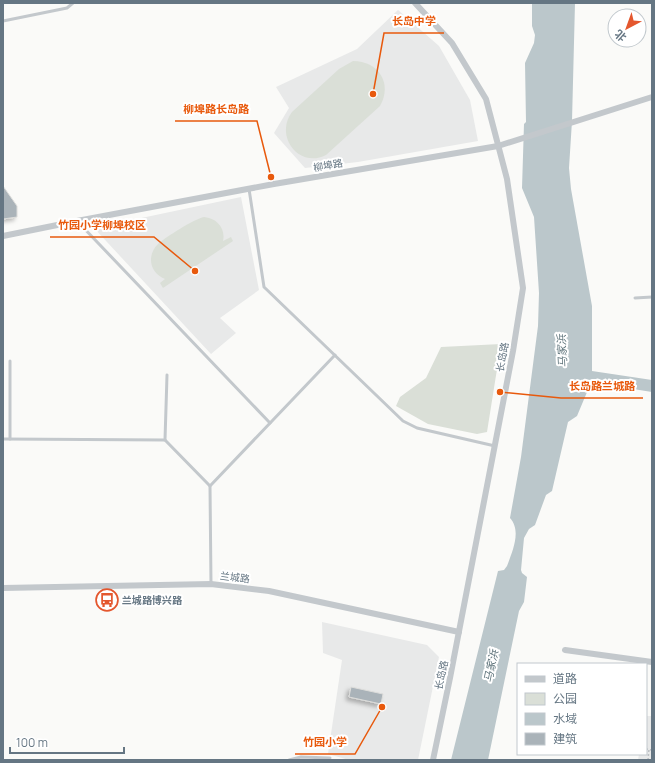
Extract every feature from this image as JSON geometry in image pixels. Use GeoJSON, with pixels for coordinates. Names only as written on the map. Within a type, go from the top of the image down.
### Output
{"type":"FeatureCollection","features":[{"type":"Feature","properties":{"kind":"street","name":"长岛路"},"geometry":{"type":"LineString","coordinates":[[415,3],[452,43],[486,99],[507,179],[523,288],[513,351],[460,632],[433,760]]}},
{"type":"Feature","properties":{"kind":"street","name":"柳埠路"},"geometry":{"type":"LineString","coordinates":[[3,236],[77,220],[498,146],[652,97]]}},
{"type":"Feature","properties":{"kind":"street","name":"兰城路"},"geometry":{"type":"LineString","coordinates":[[3,588],[211,584],[269,591],[460,632]]}},
{"type":"Feature","properties":{"kind":"street"},"geometry":{"type":"LineString","coordinates":[[565,650],[652,662]]}},
{"type":"Feature","properties":{"kind":"lane"},"geometry":{"type":"LineString","coordinates":[[3,21],[68,8],[73,3]]}},
{"type":"Feature","properties":{"kind":"lane"},"geometry":{"type":"LineString","coordinates":[[249,189],[264,287],[403,421],[416,428],[495,446]]}},
{"type":"Feature","properties":{"kind":"lane"},"geometry":{"type":"LineString","coordinates":[[77,220],[270,423]]}},
{"type":"Feature","properties":{"kind":"lane"},"geometry":{"type":"LineString","coordinates":[[635,298],[652,297]]}},
{"type":"Feature","properties":{"kind":"lane"},"geometry":{"type":"LineString","coordinates":[[210,486],[335,355]]}},
{"type":"Feature","properties":{"kind":"lane"},"geometry":{"type":"LineString","coordinates":[[10,361],[10,439]]}},
{"type":"Feature","properties":{"kind":"lane"},"geometry":{"type":"LineString","coordinates":[[165,440],[167,375]]}},
{"type":"Feature","properties":{"kind":"lane"},"geometry":{"type":"LineString","coordinates":[[3,439],[165,440],[210,486],[211,584]]}},
{"type":"Feature","properties":{"kind":"lane"},"geometry":{"type":"LineString","coordinates":[[289,760],[301,757],[330,758]]}},
{"type":"Feature","properties":{"kind":"path"},"geometry":{"type":"LineString","coordinates":[[648,760],[649,749],[652,750]]}},
{"type":"Feature","properties":{"kind":"shaded area"},"geometry":{"type":"Polygon","coordinates":[[[398,10],[439,46],[470,100],[478,141],[358,162],[305,168],[274,133],[289,108],[276,87],[357,49],[398,10]]]}},
{"type":"Feature","properties":{"kind":"shaded area"},"geometry":{"type":"Polygon","coordinates":[[[241,197],[259,290],[220,318],[236,333],[211,354],[94,228],[241,197]]]}},
{"type":"Feature","properties":{"kind":"shaded area"},"geometry":{"type":"Polygon","coordinates":[[[322,622],[427,645],[439,657],[418,760],[349,760],[328,754],[342,660],[323,653],[322,622]]]}},
{"type":"Feature","properties":{"kind":"shaded area"},"geometry":{"type":"Polygon","coordinates":[[[647,716],[652,716],[652,760],[638,760],[639,755],[647,755],[647,716]]]}},
{"type":"Feature","properties":{"kind":"green space"},"geometry":{"type":"Polygon","coordinates":[[[353,61],[370,65],[381,75],[385,89],[384,97],[380,106],[326,155],[316,158],[307,158],[299,154],[292,148],[286,131],[287,121],[292,112],[339,69],[353,61]]]}},
{"type":"Feature","properties":{"kind":"green space"},"geometry":{"type":"Polygon","coordinates":[[[204,217],[213,219],[220,225],[224,237],[223,241],[231,237],[233,241],[163,288],[160,283],[165,279],[156,273],[151,264],[154,249],[158,244],[173,233],[199,218],[204,217]]]}},
{"type":"Feature","properties":{"kind":"green space"},"geometry":{"type":"Polygon","coordinates":[[[501,344],[487,432],[477,434],[428,424],[396,406],[400,397],[426,378],[441,347],[501,344]]]}},
{"type":"Feature","properties":{"kind":"water","name":"马家浜"},"geometry":{"type":"Polygon","coordinates":[[[532,3],[575,3],[572,121],[569,168],[571,189],[592,306],[592,371],[652,380],[652,392],[595,383],[590,385],[577,416],[568,422],[552,491],[546,495],[535,525],[529,529],[524,538],[521,570],[527,577],[524,602],[519,611],[488,760],[451,760],[498,571],[504,570],[507,566],[516,535],[514,523],[510,518],[521,457],[538,326],[539,293],[534,217],[522,188],[524,124],[526,122],[525,63],[534,43],[535,35],[532,26],[532,3]]]}},
{"type":"Feature","properties":{"kind":"building"},"geometry":{"type":"Polygon","coordinates":[[[3,186],[17,206],[17,217],[3,219],[3,186]]]}},
{"type":"Feature","properties":{"kind":"building"},"geometry":{"type":"Polygon","coordinates":[[[351,687],[383,694],[381,704],[349,697],[351,687]]]}},
{"type":"Feature","properties":{"kind":"place","name":"长岛中学"},"geometry":{"type":"Point","coordinates":[373,94]}},
{"type":"Feature","properties":{"kind":"place","name":"柳埠路长岛路"},"geometry":{"type":"Point","coordinates":[271,177]}},
{"type":"Feature","properties":{"kind":"place","name":"竹园小学柳埠校区"},"geometry":{"type":"Point","coordinates":[195,271]}},
{"type":"Feature","properties":{"kind":"place","name":"长岛路兰城路"},"geometry":{"type":"Point","coordinates":[500,392]}},
{"type":"Feature","properties":{"kind":"place","name":"兰城路博兴路"},"geometry":{"type":"Point","coordinates":[107,600]}},
{"type":"Feature","properties":{"kind":"place","name":"竹园小学"},"geometry":{"type":"Point","coordinates":[382,707]}}]}
